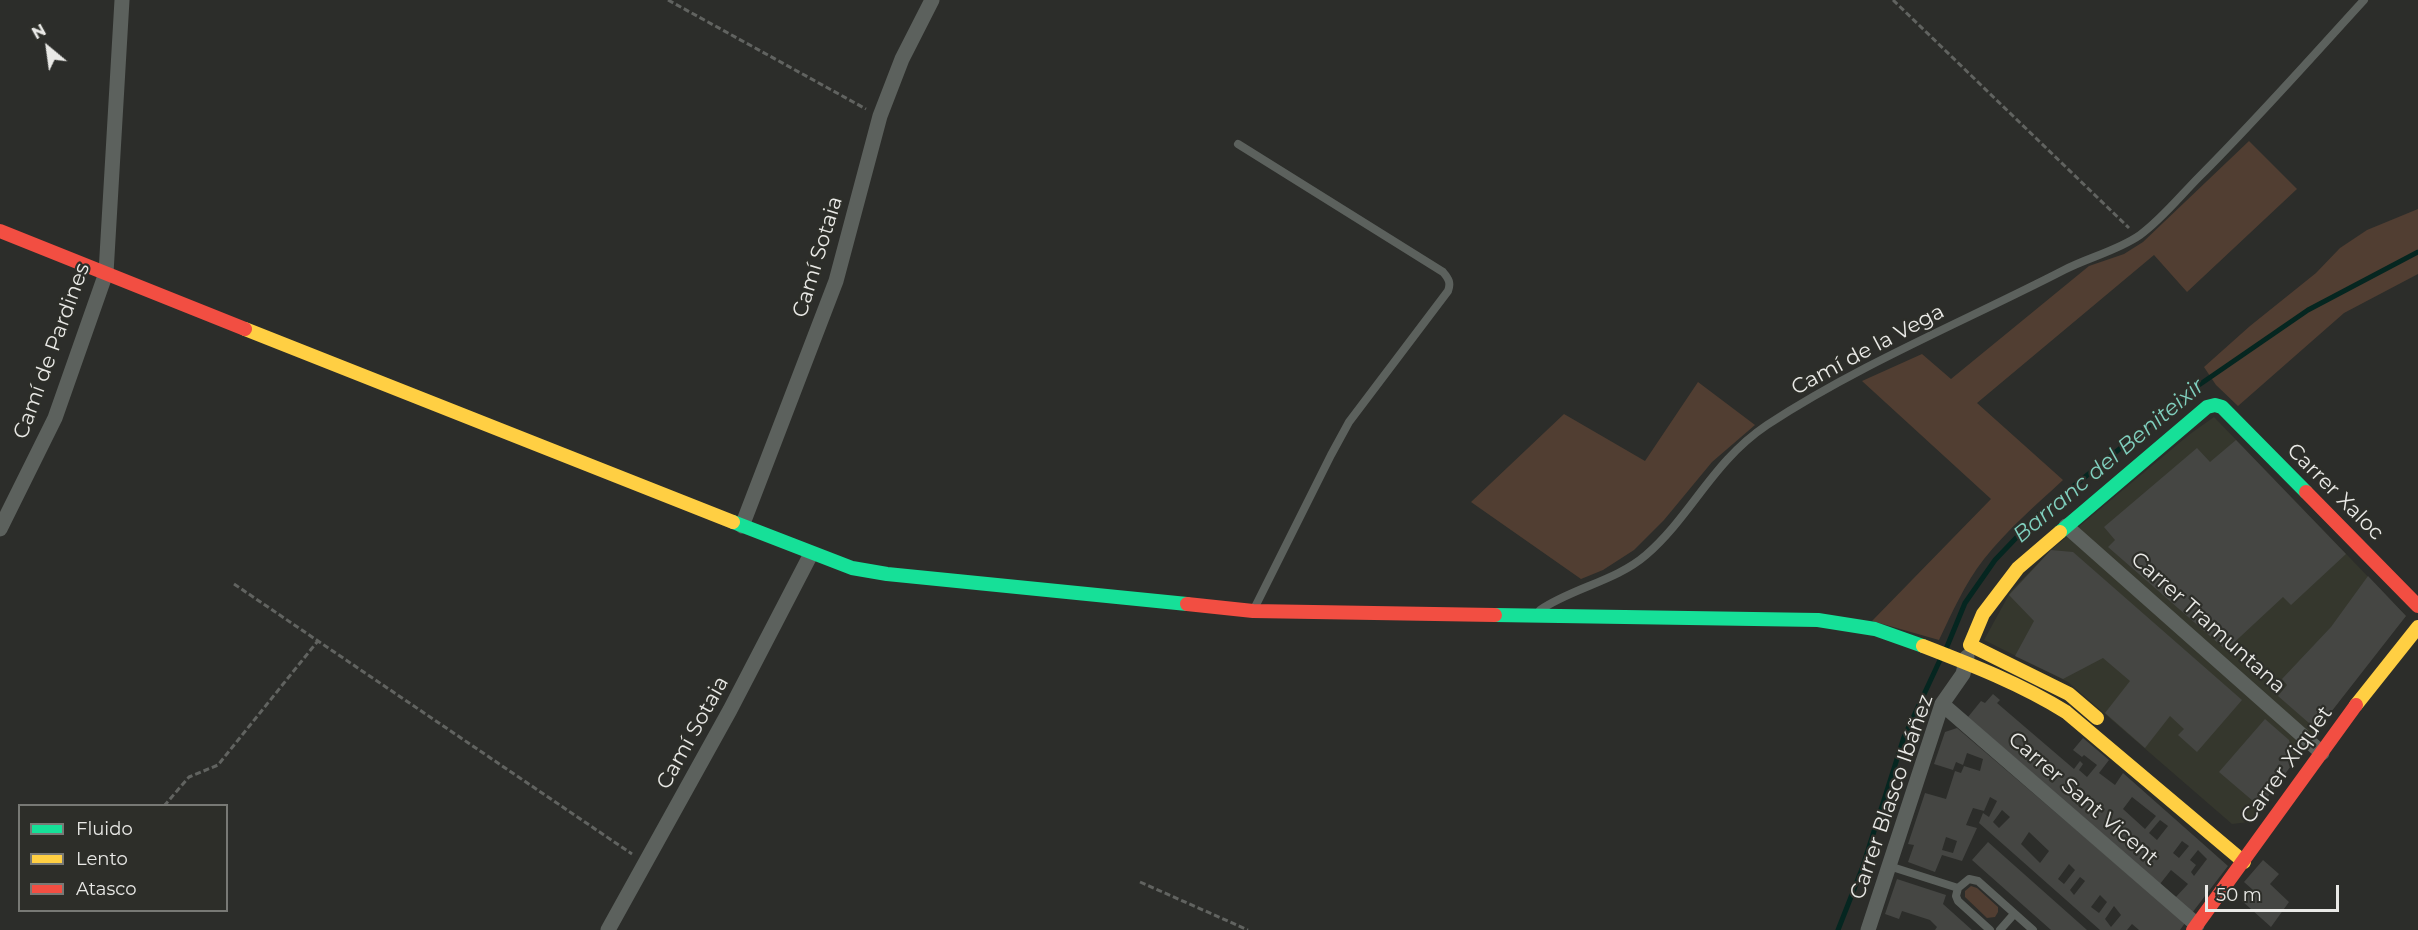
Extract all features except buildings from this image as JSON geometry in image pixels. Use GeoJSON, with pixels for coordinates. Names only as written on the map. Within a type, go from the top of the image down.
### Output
{"type":"FeatureCollection","features":[{"type":"Feature","properties":{"kind":"street","name":"Camí de Pardines"},"geometry":{"type":"LineString","coordinates":[[0,529],[55,418],[106,273],[122,0]]}},
{"type":"Feature","properties":{"kind":"street","name":"Camí Sotaia"},"geometry":{"type":"LineString","coordinates":[[742,526],[836,281],[880,116],[902,59],[932,0]]}},
{"type":"Feature","properties":{"kind":"street"},"geometry":{"type":"LineString","coordinates":[[0,231],[811,554],[852,568],[887,574],[1253,610],[1818,620],[1875,629],[1988,672],[2066,712],[2244,862]]}},
{"type":"Feature","properties":{"kind":"street","name":"Carrer Xaloc"},"geometry":{"type":"LineString","coordinates":[[2066,526],[2207,407],[2215,405],[2222,407],[2418,606]]}},
{"type":"Feature","properties":{"kind":"street"},"geometry":{"type":"LineString","coordinates":[[2066,526],[2018,568],[1983,614],[1970,645],[2069,694],[2112,731]]}},
{"type":"Feature","properties":{"kind":"street","name":"Carrer Tramuntana"},"geometry":{"type":"LineString","coordinates":[[2066,526],[2322,753]]}},
{"type":"Feature","properties":{"kind":"street","name":"Camí Sotaia"},"geometry":{"type":"LineString","coordinates":[[608,930],[736,700],[811,554]]}},
{"type":"Feature","properties":{"kind":"street","name":"Carrer Xiquet"},"geometry":{"type":"LineString","coordinates":[[2195,928],[2376,678],[2418,627]]}},
{"type":"Feature","properties":{"kind":"street","name":"Carrer Blasco Ibáñez"},"geometry":{"type":"LineString","coordinates":[[1868,930],[1942,704],[1963,674],[1970,645]]}},
{"type":"Feature","properties":{"kind":"street","name":"Carrer Sant Vicent"},"geometry":{"type":"LineString","coordinates":[[1942,704],[2195,928]]}},
{"type":"Feature","properties":{"kind":"street"},"geometry":{"type":"LineString","coordinates":[[2163,776],[2198,806],[2198,824]]}},
{"type":"Feature","properties":{"kind":"lane","name":"Camí de la Vega"},"geometry":{"type":"LineString","coordinates":[[1531,615],[1552,601],[1629,567],[1645,556],[1661,540],[1721,464],[1737,448],[1769,424],[1868,367],[2070,267],[2116,249],[2138,236],[2238,138],[2364,0]]}},
{"type":"Feature","properties":{"kind":"lane"},"geometry":{"type":"LineString","coordinates":[[1238,144],[1443,272],[1449,279],[1450,285],[1449,291],[1349,422],[1253,610]]}},
{"type":"Feature","properties":{"kind":"lane"},"geometry":{"type":"LineString","coordinates":[[1889,866],[1958,888]]}},
{"type":"Feature","properties":{"kind":"lane"},"geometry":{"type":"LineString","coordinates":[[1990,930],[1958,901],[1956,896],[1958,888],[1970,879],[1978,881],[2033,930]]}},
{"type":"Feature","properties":{"kind":"lane"},"geometry":{"type":"LineString","coordinates":[[2000,930],[2014,914]]}},
{"type":"Feature","properties":{"kind":"path"},"geometry":{"type":"LineString","coordinates":[[668,0],[880,116]]}},
{"type":"Feature","properties":{"kind":"path"},"geometry":{"type":"LineString","coordinates":[[1893,0],[2138,236]]}},
{"type":"Feature","properties":{"kind":"path"},"geometry":{"type":"LineString","coordinates":[[234,584],[645,863]]}},
{"type":"Feature","properties":{"kind":"path"},"geometry":{"type":"LineString","coordinates":[[166,804],[189,777],[218,765],[317,642]]}},
{"type":"Feature","properties":{"kind":"path"},"geometry":{"type":"LineString","coordinates":[[1140,882],[1248,930]]}},
{"type":"Feature","properties":{"kind":"shaded area"},"geometry":{"type":"Polygon","coordinates":[[[2249,141],[2297,189],[2187,292],[2154,255],[1977,403],[2063,480],[2012,528],[1977,568],[1939,640],[1872,621],[1991,499],[1862,381],[1922,354],[1951,379],[2089,266],[2124,254],[2143,242],[2249,141]]]}},
{"type":"Feature","properties":{"kind":"shaded area"},"geometry":{"type":"Polygon","coordinates":[[[2418,209],[2418,274],[2344,313],[2238,406],[2216,385],[2204,367],[2250,326],[2316,273],[2340,248],[2367,230],[2418,209]]]}},
{"type":"Feature","properties":{"kind":"shaded area"},"geometry":{"type":"Polygon","coordinates":[[[1698,382],[1755,425],[1712,462],[1664,520],[1634,550],[1603,570],[1581,579],[1471,502],[1564,414],[1645,461],[1698,382]]]}},
{"type":"Feature","properties":{"kind":"shaded area"},"geometry":{"type":"Polygon","coordinates":[[[2214,417],[2406,616],[2369,661],[2249,822],[2232,824],[2068,682],[1984,640],[2011,591],[2051,550],[2190,434],[2214,417]]]}},
{"type":"Feature","properties":{"kind":"shaded area"},"geometry":{"type":"Polygon","coordinates":[[[1971,886],[1977,888],[1998,907],[1995,917],[1987,918],[1965,897],[1965,891],[1971,886]]]}},
{"type":"Feature","properties":{"kind":"waterway","name":"Barranc del Beniteixir"},"geometry":{"type":"LineString","coordinates":[[1946,649],[1965,603],[1995,560],[2038,515],[2196,387],[2308,310],[2418,252]]}},
{"type":"Feature","properties":{"kind":"waterway","name":"Barranc del Beniteixir"},"geometry":{"type":"LineString","coordinates":[[1838,930],[1862,869],[1904,737],[1940,660]]}},
{"type":"Feature","properties":{"kind":"traffic: fast"},"geometry":{"type":"LineString","coordinates":[[2060,532],[2207,407],[2215,405],[2222,407],[2306,492]]}},
{"type":"Feature","properties":{"kind":"traffic: fast"},"geometry":{"type":"LineString","coordinates":[[733,522],[852,568],[887,574],[1187,604]]}},
{"type":"Feature","properties":{"kind":"traffic: fast"},"geometry":{"type":"LineString","coordinates":[[1495,615],[1818,620],[1875,629],[1923,646]]}},
{"type":"Feature","properties":{"kind":"traffic: slow"},"geometry":{"type":"LineString","coordinates":[[245,329],[733,522]]}},
{"type":"Feature","properties":{"kind":"traffic: slow"},"geometry":{"type":"LineString","coordinates":[[2060,532],[2018,568],[1983,614],[1970,645],[2069,694],[2097,718]]}},
{"type":"Feature","properties":{"kind":"traffic: slow"},"geometry":{"type":"LineString","coordinates":[[2356,705],[2418,627]]}},
{"type":"Feature","properties":{"kind":"traffic: slow"},"geometry":{"type":"LineString","coordinates":[[1923,646],[2014,684],[2066,712],[2244,862]]}},
{"type":"Feature","properties":{"kind":"traffic: jam"},"geometry":{"type":"LineString","coordinates":[[0,231],[245,329]]}},
{"type":"Feature","properties":{"kind":"traffic: jam"},"geometry":{"type":"LineString","coordinates":[[2306,492],[2418,606]]}},
{"type":"Feature","properties":{"kind":"traffic: jam"},"geometry":{"type":"LineString","coordinates":[[1187,604],[1253,611],[1495,615]]}},
{"type":"Feature","properties":{"kind":"traffic: jam"},"geometry":{"type":"LineString","coordinates":[[2193,930],[2356,705]]}}]}
